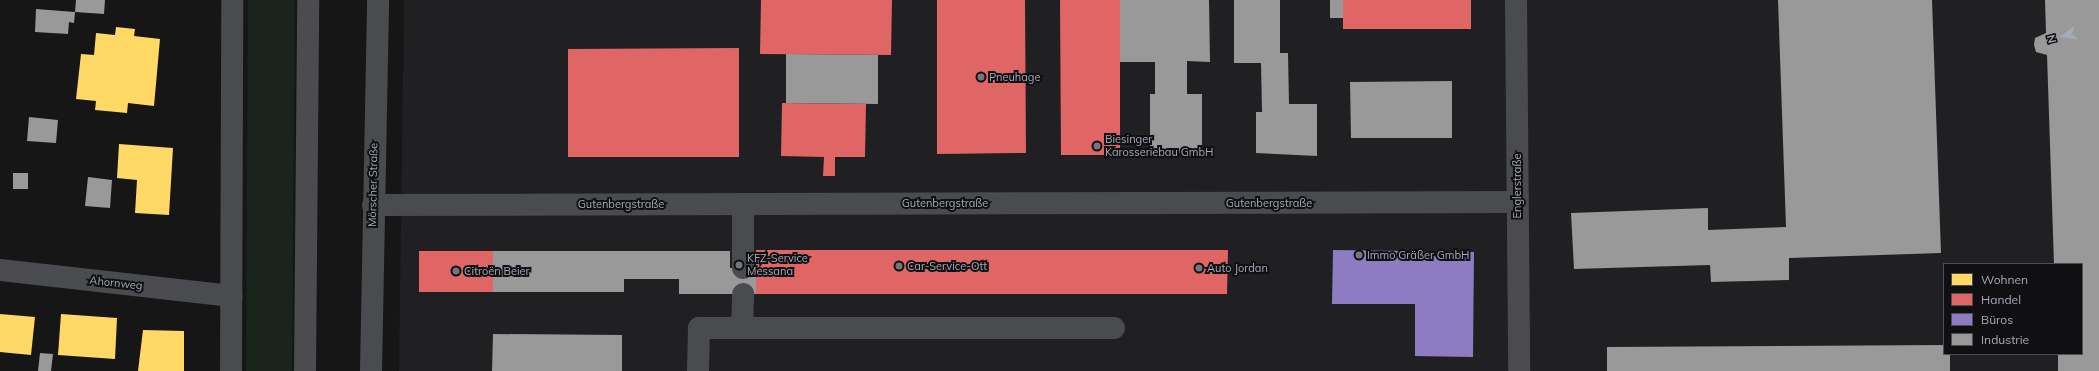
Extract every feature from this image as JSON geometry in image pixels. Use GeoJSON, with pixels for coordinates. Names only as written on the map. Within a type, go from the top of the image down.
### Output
{"type":"FeatureCollection","features":[{"type":"Feature","properties":{"kind":"main road"},"geometry":{"type":"LineString","coordinates":[[305,371],[308,0]]}},
{"type":"Feature","properties":{"kind":"street"},"geometry":{"type":"LineString","coordinates":[[231,371],[232,0]]}},
{"type":"Feature","properties":{"kind":"street","name":"Mörscher Straße"},"geometry":{"type":"LineString","coordinates":[[371,371],[378,0]]}},
{"type":"Feature","properties":{"kind":"street","name":"Englerstraße"},"geometry":{"type":"LineString","coordinates":[[1516,0],[1519,371]]}},
{"type":"Feature","properties":{"kind":"street","name":"Gutenbergstraße"},"geometry":{"type":"LineString","coordinates":[[373,205],[1517,202]]}},
{"type":"Feature","properties":{"kind":"street"},"geometry":{"type":"LineString","coordinates":[[743,204],[743,268]]}},
{"type":"Feature","properties":{"kind":"street","name":"Ahornweg"},"geometry":{"type":"LineString","coordinates":[[0,270],[232,296]]}},
{"type":"Feature","properties":{"kind":"street"},"geometry":{"type":"LineString","coordinates":[[742,328],[743,294]]}},
{"type":"Feature","properties":{"kind":"street"},"geometry":{"type":"LineString","coordinates":[[698,371],[699,328],[1114,328]]}},
{"type":"Feature","properties":{"kind":"shaded area"},"geometry":{"type":"Polygon","coordinates":[[[248,0],[295,0],[292,371],[246,371],[248,0]]]}},
{"type":"Feature","properties":{"kind":"shaded area"},"geometry":{"type":"Polygon","coordinates":[[[404,0],[2099,0],[2099,371],[399,371],[404,0]]]}},
{"type":"Feature","properties":{"kind":"building: Wohnen"},"geometry":{"type":"Polygon","coordinates":[[[116,27],[135,29],[134,36],[160,39],[154,106],[128,103],[127,113],[95,110],[96,101],[76,99],[81,54],[94,55],[96,33],[115,35],[116,27]]]}},
{"type":"Feature","properties":{"kind":"building: Wohnen"},"geometry":{"type":"Polygon","coordinates":[[[119,144],[173,148],[169,215],[135,213],[137,180],[117,178],[119,144]]]}},
{"type":"Feature","properties":{"kind":"building: Wohnen"},"geometry":{"type":"Polygon","coordinates":[[[0,314],[35,317],[31,355],[0,352],[0,314]]]}},
{"type":"Feature","properties":{"kind":"building: Wohnen"},"geometry":{"type":"Polygon","coordinates":[[[61,314],[117,318],[115,359],[58,355],[61,314]]]}},
{"type":"Feature","properties":{"kind":"building: Wohnen"},"geometry":{"type":"Polygon","coordinates":[[[143,330],[184,331],[184,371],[138,371],[143,330]]]}},
{"type":"Feature","properties":{"kind":"building: Handel"},"geometry":{"type":"Polygon","coordinates":[[[761,0],[892,0],[891,55],[760,54],[761,0]]]}},
{"type":"Feature","properties":{"kind":"building: Handel","name":"Pneuhage"},"geometry":{"type":"Polygon","coordinates":[[[937,0],[1025,0],[1026,153],[937,154],[937,0]]]}},
{"type":"Feature","properties":{"kind":"building: Handel"},"geometry":{"type":"Polygon","coordinates":[[[1060,0],[1120,0],[1120,155],[1061,155],[1060,0]]]}},
{"type":"Feature","properties":{"kind":"building: Handel"},"geometry":{"type":"Polygon","coordinates":[[[1343,0],[1471,0],[1471,29],[1343,29],[1343,0]]]}},
{"type":"Feature","properties":{"kind":"building: Handel"},"geometry":{"type":"Polygon","coordinates":[[[739,48],[739,157],[568,157],[568,49],[739,48]]]}},
{"type":"Feature","properties":{"kind":"building: Handel"},"geometry":{"type":"Polygon","coordinates":[[[782,103],[866,104],[865,157],[835,157],[835,176],[823,176],[824,157],[781,156],[782,103]]]}},
{"type":"Feature","properties":{"kind":"building: Handel"},"geometry":{"type":"Polygon","coordinates":[[[756,250],[1228,250],[1227,294],[756,294],[756,250]]]}},
{"type":"Feature","properties":{"kind":"building: Handel","name":"Citroën Beier"},"geometry":{"type":"Polygon","coordinates":[[[419,251],[493,251],[493,292],[419,292],[419,251]]]}},
{"type":"Feature","properties":{"kind":"building: Büros"},"geometry":{"type":"Polygon","coordinates":[[[1333,250],[1474,252],[1473,357],[1415,356],[1415,304],[1332,304],[1333,250]]]}},
{"type":"Feature","properties":{"kind":"building: Industrie"},"geometry":{"type":"Polygon","coordinates":[[[76,0],[105,0],[104,14],[75,12],[76,0]]]}},
{"type":"Feature","properties":{"kind":"building: Industrie"},"geometry":{"type":"Polygon","coordinates":[[[1120,0],[1209,0],[1210,62],[1187,61],[1187,94],[1202,94],[1202,153],[1150,153],[1150,94],[1155,94],[1155,62],[1120,62],[1120,0]]]}},
{"type":"Feature","properties":{"kind":"building: Industrie"},"geometry":{"type":"Polygon","coordinates":[[[1234,0],[1280,0],[1280,53],[1288,53],[1289,104],[1317,104],[1317,156],[1256,153],[1256,112],[1262,112],[1261,63],[1234,63],[1234,0]]]}},
{"type":"Feature","properties":{"kind":"building: Industrie"},"geometry":{"type":"Polygon","coordinates":[[[1330,0],[1343,0],[1343,18],[1330,18],[1330,0]]]}},
{"type":"Feature","properties":{"kind":"building: Industrie"},"geometry":{"type":"Polygon","coordinates":[[[1778,0],[1932,0],[1941,253],[1789,258],[1789,280],[1711,282],[1710,265],[1574,269],[1571,213],[1708,208],[1708,230],[1786,227],[1778,0]]]}},
{"type":"Feature","properties":{"kind":"building: Industrie"},"geometry":{"type":"Polygon","coordinates":[[[2045,0],[2099,0],[2099,371],[2058,371],[2058,355],[2083,355],[2083,263],[2054,263],[2047,55],[2036,52],[2034,45],[2035,38],[2046,33],[2045,0]]]}},
{"type":"Feature","properties":{"kind":"building: Industrie"},"geometry":{"type":"Polygon","coordinates":[[[36,9],[75,12],[74,23],[69,22],[68,34],[35,32],[36,9]]]}},
{"type":"Feature","properties":{"kind":"building: Industrie"},"geometry":{"type":"Polygon","coordinates":[[[786,54],[878,55],[878,104],[786,103],[786,54]]]}},
{"type":"Feature","properties":{"kind":"building: Industrie"},"geometry":{"type":"Polygon","coordinates":[[[1452,81],[1452,138],[1351,138],[1350,82],[1452,81]]]}},
{"type":"Feature","properties":{"kind":"building: Industrie"},"geometry":{"type":"Polygon","coordinates":[[[29,117],[58,120],[56,143],[27,141],[29,117]]]}},
{"type":"Feature","properties":{"kind":"building: Industrie"},"geometry":{"type":"Polygon","coordinates":[[[13,173],[28,173],[28,189],[13,189],[13,173]]]}},
{"type":"Feature","properties":{"kind":"building: Industrie"},"geometry":{"type":"Polygon","coordinates":[[[88,177],[112,180],[110,208],[85,206],[88,177]]]}},
{"type":"Feature","properties":{"kind":"building: Industrie"},"geometry":{"type":"Polygon","coordinates":[[[493,251],[730,251],[730,268],[756,268],[756,294],[679,294],[679,279],[624,279],[624,292],[493,292],[493,251]]]}},
{"type":"Feature","properties":{"kind":"building: Industrie"},"geometry":{"type":"Polygon","coordinates":[[[493,334],[622,335],[622,371],[492,371],[493,334]]]}},
{"type":"Feature","properties":{"kind":"building: Industrie"},"geometry":{"type":"Polygon","coordinates":[[[1943,345],[1943,355],[1950,355],[1950,371],[1607,371],[1607,347],[1943,345]]]}},
{"type":"Feature","properties":{"kind":"building: Industrie"},"geometry":{"type":"Polygon","coordinates":[[[40,353],[53,354],[51,371],[38,371],[40,353]]]}},
{"type":"Feature","properties":{"kind":"place","name":"Pneuhage"},"geometry":{"type":"Point","coordinates":[981,77]}},
{"type":"Feature","properties":{"kind":"place","name":"Biesinger Karosseriebau GmbH"},"geometry":{"type":"Point","coordinates":[1097,146]}},
{"type":"Feature","properties":{"kind":"place","name":"Immo Gräßer GmbH"},"geometry":{"type":"Point","coordinates":[1359,255]}},
{"type":"Feature","properties":{"kind":"place","name":"KFZ-Service Messana"},"geometry":{"type":"Point","coordinates":[739,265]}},
{"type":"Feature","properties":{"kind":"place","name":"Car-Service-Ott"},"geometry":{"type":"Point","coordinates":[899,266]}},
{"type":"Feature","properties":{"kind":"place","name":"Auto Jordan"},"geometry":{"type":"Point","coordinates":[1199,268]}},
{"type":"Feature","properties":{"kind":"place","name":"Citroën Beier"},"geometry":{"type":"Point","coordinates":[456,271]}}]}
